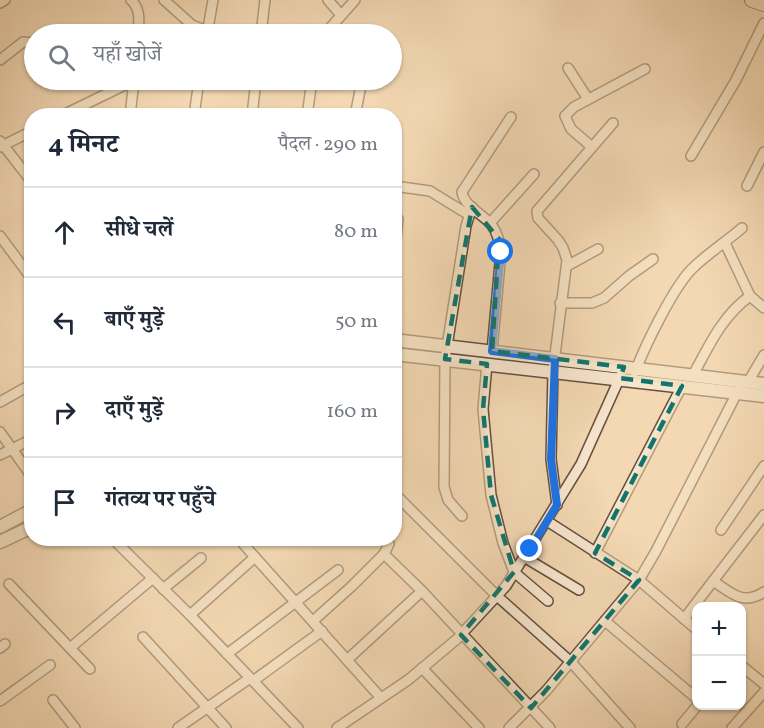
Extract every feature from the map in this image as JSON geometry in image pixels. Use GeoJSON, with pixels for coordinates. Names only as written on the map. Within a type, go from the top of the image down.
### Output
{"type":"FeatureCollection","features":[{"type":"Feature","properties":{"kind":"street"},"geometry":{"type":"LineString","coordinates":[[0,3],[5,0]]}},
{"type":"Feature","properties":{"kind":"street"},"geometry":{"type":"LineString","coordinates":[[131,0],[137,5],[139,11],[138,24]]}},
{"type":"Feature","properties":{"kind":"street"},"geometry":{"type":"LineString","coordinates":[[164,0],[191,24]]}},
{"type":"Feature","properties":{"kind":"street"},"geometry":{"type":"LineString","coordinates":[[209,24],[213,0]]}},
{"type":"Feature","properties":{"kind":"street"},"geometry":{"type":"LineString","coordinates":[[262,24],[265,0]]}},
{"type":"Feature","properties":{"kind":"street"},"geometry":{"type":"LineString","coordinates":[[328,0],[341,15]]}},
{"type":"Feature","properties":{"kind":"street"},"geometry":{"type":"LineString","coordinates":[[335,24],[355,0]]}},
{"type":"Feature","properties":{"kind":"street"},"geometry":{"type":"LineString","coordinates":[[691,156],[736,80],[764,23]]}},
{"type":"Feature","properties":{"kind":"street"},"geometry":{"type":"LineString","coordinates":[[0,60],[24,42]]}},
{"type":"Feature","properties":{"kind":"street"},"geometry":{"type":"LineString","coordinates":[[568,68],[588,99]]}},
{"type":"Feature","properties":{"kind":"street"},"geometry":{"type":"LineString","coordinates":[[592,147],[572,129],[565,116],[574,107],[645,69]]}},
{"type":"Feature","properties":{"kind":"street"},"geometry":{"type":"LineString","coordinates":[[77,108],[113,90]]}},
{"type":"Feature","properties":{"kind":"street"},"geometry":{"type":"LineString","coordinates":[[131,108],[132,90]]}},
{"type":"Feature","properties":{"kind":"street"},"geometry":{"type":"LineString","coordinates":[[195,108],[198,90]]}},
{"type":"Feature","properties":{"kind":"street"},"geometry":{"type":"LineString","coordinates":[[253,108],[255,90]]}},
{"type":"Feature","properties":{"kind":"street"},"geometry":{"type":"LineString","coordinates":[[308,108],[311,90]]}},
{"type":"Feature","properties":{"kind":"street"},"geometry":{"type":"LineString","coordinates":[[357,108],[360,90]]}},
{"type":"Feature","properties":{"kind":"street"},"geometry":{"type":"LineString","coordinates":[[462,516],[448,500],[444,487],[445,359],[470,211],[462,192],[512,117]]}},
{"type":"Feature","properties":{"kind":"street"},"geometry":{"type":"LineString","coordinates":[[557,505],[551,459],[554,365],[560,303],[567,266],[563,248],[538,218],[537,212],[613,123]]}},
{"type":"Feature","properties":{"kind":"street"},"geometry":{"type":"LineString","coordinates":[[24,135],[1,145],[24,172]]}},
{"type":"Feature","properties":{"kind":"street"},"geometry":{"type":"LineString","coordinates":[[747,186],[764,152]]}},
{"type":"Feature","properties":{"kind":"street"},"geometry":{"type":"LineString","coordinates":[[490,223],[534,174]]}},
{"type":"Feature","properties":{"kind":"street"},"geometry":{"type":"LineString","coordinates":[[402,187],[430,191],[470,211],[490,223],[499,239],[501,252],[492,351]]}},
{"type":"Feature","properties":{"kind":"street"},"geometry":{"type":"LineString","coordinates":[[342,727],[422,668],[461,635],[506,586],[581,464],[628,374],[686,276],[694,266],[742,228]]}},
{"type":"Feature","properties":{"kind":"street"},"geometry":{"type":"LineString","coordinates":[[0,236],[24,268]]}},
{"type":"Feature","properties":{"kind":"street"},"geometry":{"type":"LineString","coordinates":[[725,243],[750,296],[764,308]]}},
{"type":"Feature","properties":{"kind":"street"},"geometry":{"type":"LineString","coordinates":[[567,266],[598,249]]}},
{"type":"Feature","properties":{"kind":"street"},"geometry":{"type":"LineString","coordinates":[[560,303],[592,303],[653,259]]}},
{"type":"Feature","properties":{"kind":"street"},"geometry":{"type":"LineString","coordinates":[[693,375],[723,321],[737,305],[750,296]]}},
{"type":"Feature","properties":{"kind":"street"},"geometry":{"type":"LineString","coordinates":[[402,341],[492,351],[554,365],[628,374],[682,386],[764,384]]}},
{"type":"Feature","properties":{"kind":"street"},"geometry":{"type":"LineString","coordinates":[[402,355],[487,364],[554,365]]}},
{"type":"Feature","properties":{"kind":"street"},"geometry":{"type":"LineString","coordinates":[[510,728],[531,708],[639,580],[657,551],[742,385],[764,355]]}},
{"type":"Feature","properties":{"kind":"street"},"geometry":{"type":"LineString","coordinates":[[487,364],[483,409],[491,495],[503,543],[514,572],[548,602]]}},
{"type":"Feature","properties":{"kind":"street"},"geometry":{"type":"LineString","coordinates":[[628,374],[693,375],[742,385],[764,396]]}},
{"type":"Feature","properties":{"kind":"street"},"geometry":{"type":"LineString","coordinates":[[595,553],[682,386]]}},
{"type":"Feature","properties":{"kind":"street"},"geometry":{"type":"LineString","coordinates":[[0,402],[24,388]]}},
{"type":"Feature","properties":{"kind":"street"},"geometry":{"type":"LineString","coordinates":[[0,432],[24,465]]}},
{"type":"Feature","properties":{"kind":"street"},"geometry":{"type":"LineString","coordinates":[[0,455],[24,443]]}},
{"type":"Feature","properties":{"kind":"street"},"geometry":{"type":"LineString","coordinates":[[721,530],[764,466]]}},
{"type":"Feature","properties":{"kind":"street"},"geometry":{"type":"LineString","coordinates":[[402,501],[497,596],[571,662],[630,728]]}},
{"type":"Feature","properties":{"kind":"street"},"geometry":{"type":"LineString","coordinates":[[0,527],[24,514]]}},
{"type":"Feature","properties":{"kind":"street"},"geometry":{"type":"LineString","coordinates":[[684,619],[763,517]]}},
{"type":"Feature","properties":{"kind":"street"},"geometry":{"type":"LineString","coordinates":[[547,521],[639,580],[692,626]]}},
{"type":"Feature","properties":{"kind":"street"},"geometry":{"type":"LineString","coordinates":[[0,542],[24,531]]}},
{"type":"Feature","properties":{"kind":"street"},"geometry":{"type":"LineString","coordinates":[[121,546],[298,728]]}},
{"type":"Feature","properties":{"kind":"street"},"geometry":{"type":"LineString","coordinates":[[245,546],[381,698]]}},
{"type":"Feature","properties":{"kind":"street"},"geometry":{"type":"LineString","coordinates":[[313,621],[384,554],[388,546]]}},
{"type":"Feature","properties":{"kind":"street"},"geometry":{"type":"LineString","coordinates":[[384,554],[422,591],[550,728]]}},
{"type":"Feature","properties":{"kind":"street"},"geometry":{"type":"LineString","coordinates":[[190,615],[255,557]]}},
{"type":"Feature","properties":{"kind":"street"},"geometry":{"type":"LineString","coordinates":[[524,557],[579,590]]}},
{"type":"Feature","properties":{"kind":"street"},"geometry":{"type":"LineString","coordinates":[[164,589],[201,558]]}},
{"type":"Feature","properties":{"kind":"street"},"geometry":{"type":"LineString","coordinates":[[227,654],[338,570]]}},
{"type":"Feature","properties":{"kind":"street"},"geometry":{"type":"LineString","coordinates":[[70,648],[153,578]]}},
{"type":"Feature","properties":{"kind":"street"},"geometry":{"type":"LineString","coordinates":[[713,581],[739,598],[748,600],[764,592]]}},
{"type":"Feature","properties":{"kind":"street"},"geometry":{"type":"LineString","coordinates":[[9,584],[90,669]]}},
{"type":"Feature","properties":{"kind":"street"},"geometry":{"type":"LineString","coordinates":[[347,660],[422,591]]}},
{"type":"Feature","properties":{"kind":"street"},"geometry":{"type":"LineString","coordinates":[[605,621],[692,695]]}},
{"type":"Feature","properties":{"kind":"street"},"geometry":{"type":"LineString","coordinates":[[178,728],[322,631]]}},
{"type":"Feature","properties":{"kind":"street"},"geometry":{"type":"LineString","coordinates":[[143,637],[225,728]]}},
{"type":"Feature","properties":{"kind":"street"},"geometry":{"type":"LineString","coordinates":[[0,701],[50,664]]}},
{"type":"Feature","properties":{"kind":"street"},"geometry":{"type":"LineString","coordinates":[[422,668],[479,728]]}},
{"type":"Feature","properties":{"kind":"street"},"geometry":{"type":"LineString","coordinates":[[746,670],[764,684]]}},
{"type":"Feature","properties":{"kind":"street"},"geometry":{"type":"LineString","coordinates":[[732,728],[764,692]]}},
{"type":"Feature","properties":{"kind":"street"},"geometry":{"type":"LineString","coordinates":[[53,700],[75,728]]}},
{"type":"Feature","properties":{"kind":"street"},"geometry":{"type":"LineString","coordinates":[[681,723],[693,710]]}},
{"type":"Feature","properties":{"kind":"highlighted area"},"geometry":{"type":"Polygon","coordinates":[[[472,207],[499,239],[492,351],[624,367],[620,378],[682,386],[595,553],[639,580],[531,708],[461,635],[514,572],[491,495],[483,409],[487,364],[445,359],[472,207]]]}},
{"type":"Feature","properties":{"kind":"route"},"geometry":{"type":"LineString","coordinates":[[501,252],[492,351],[555,359],[551,459],[557,505],[530,549]]}}]}
